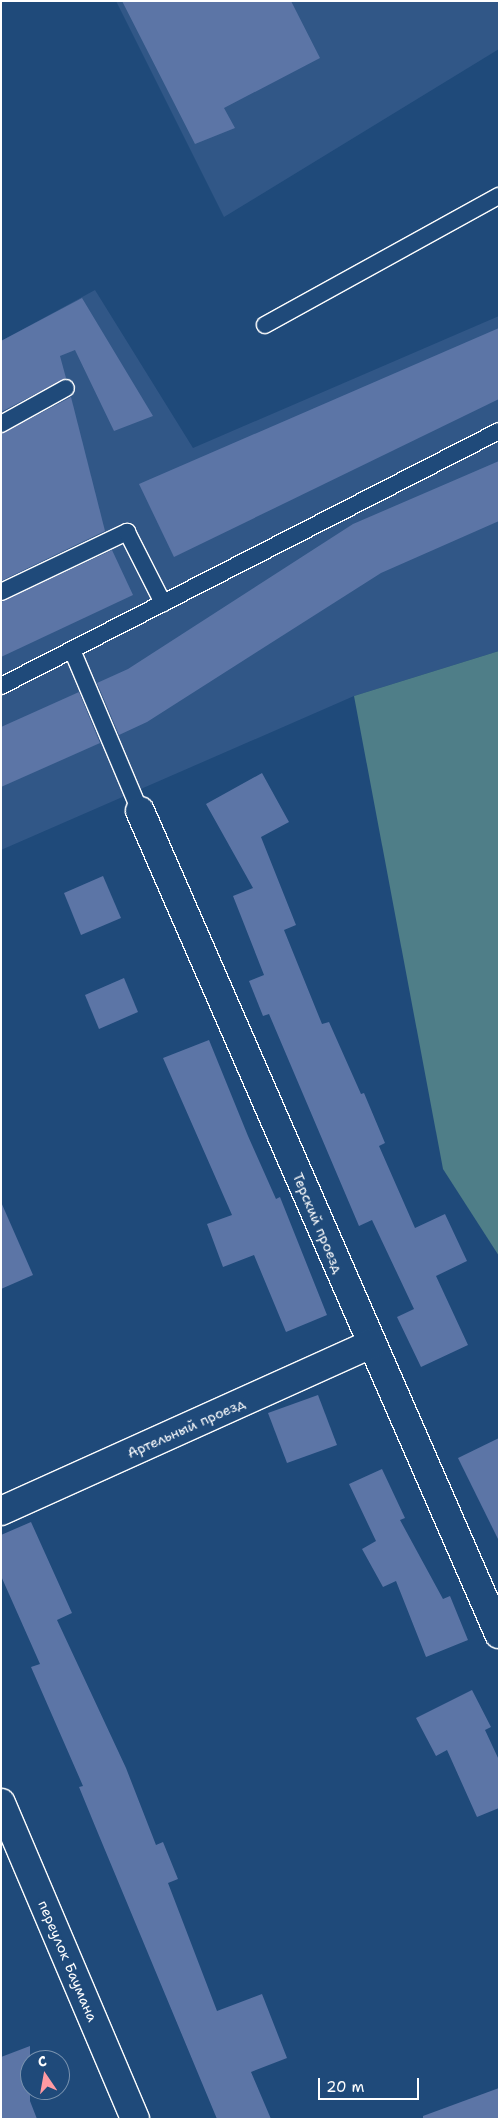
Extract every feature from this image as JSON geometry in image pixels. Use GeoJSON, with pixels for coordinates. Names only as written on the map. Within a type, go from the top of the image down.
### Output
{"type":"FeatureCollection","features":[{"type":"Feature","properties":{"kind":"street","name":"Терский проезд"},"geometry":{"type":"LineString","coordinates":[[140,811],[499,1634]]}},
{"type":"Feature","properties":{"kind":"street","name":"Артельный проезд"},"geometry":{"type":"LineString","coordinates":[[1,1511],[371,1344]]}},
{"type":"Feature","properties":{"kind":"street","name":"переулок Баумана"},"geometry":{"type":"LineString","coordinates":[[1,1803],[135,2119]]}},
{"type":"Feature","properties":{"kind":"lane"},"geometry":{"type":"LineString","coordinates":[[265,325],[499,196]]}},
{"type":"Feature","properties":{"kind":"lane"},"geometry":{"type":"LineString","coordinates":[[1,424],[66,388]]}},
{"type":"Feature","properties":{"kind":"lane"},"geometry":{"type":"LineString","coordinates":[[1,686],[499,431]]}},
{"type":"Feature","properties":{"kind":"lane"},"geometry":{"type":"LineString","coordinates":[[1,592],[127,532],[163,603]]}},
{"type":"Feature","properties":{"kind":"lane"},"geometry":{"type":"LineString","coordinates":[[72,650],[140,811]]}},
{"type":"Feature","properties":{"kind":"shaded area"},"geometry":{"type":"Polygon","coordinates":[[[116,1],[499,1],[499,49],[224,217],[116,1]]]}},
{"type":"Feature","properties":{"kind":"shaded area"},"geometry":{"type":"Polygon","coordinates":[[[95,290],[193,448],[499,316],[499,651],[354,696],[1,850],[1,341],[95,290]]]}},
{"type":"Feature","properties":{"kind":"green space"},"geometry":{"type":"Polygon","coordinates":[[[499,651],[499,1256],[443,1169],[354,696],[499,651]]]}},
{"type":"Feature","properties":{"kind":"building"},"geometry":{"type":"Polygon","coordinates":[[[122,1],[291,1],[320,58],[224,108],[235,128],[195,144],[122,1]]]}},
{"type":"Feature","properties":{"kind":"building"},"geometry":{"type":"Polygon","coordinates":[[[82,298],[153,416],[114,431],[75,350],[60,356],[66,378],[1,412],[1,341],[82,298]]]}},
{"type":"Feature","properties":{"kind":"building"},"geometry":{"type":"Polygon","coordinates":[[[499,328],[499,399],[174,557],[139,484],[499,328]]]}},
{"type":"Feature","properties":{"kind":"building"},"geometry":{"type":"Polygon","coordinates":[[[71,397],[105,531],[1,581],[1,434],[71,397]]]}},
{"type":"Feature","properties":{"kind":"building"},"geometry":{"type":"Polygon","coordinates":[[[499,461],[499,521],[381,573],[147,722],[119,735],[97,683],[128,669],[353,524],[499,461]]]}},
{"type":"Feature","properties":{"kind":"building"},"geometry":{"type":"Polygon","coordinates":[[[112,550],[133,595],[1,657],[1,602],[112,550]]]}},
{"type":"Feature","properties":{"kind":"building"},"geometry":{"type":"Polygon","coordinates":[[[79,692],[100,743],[1,787],[1,727],[79,692]]]}},
{"type":"Feature","properties":{"kind":"building"},"geometry":{"type":"Polygon","coordinates":[[[262,773],[289,822],[261,837],[296,925],[284,930],[322,1024],[329,1022],[361,1094],[364,1093],[385,1143],[379,1146],[415,1228],[445,1214],[467,1261],[436,1276],[468,1345],[421,1367],[397,1317],[414,1309],[372,1220],[359,1226],[269,1014],[263,1016],[249,981],[264,975],[233,896],[253,888],[206,804],[262,773]]]}},
{"type":"Feature","properties":{"kind":"building"},"geometry":{"type":"Polygon","coordinates":[[[103,876],[121,918],[81,935],[64,893],[103,876]]]}},
{"type":"Feature","properties":{"kind":"building"},"geometry":{"type":"Polygon","coordinates":[[[124,978],[138,1012],[99,1029],[85,995],[124,978]]]}},
{"type":"Feature","properties":{"kind":"building"},"geometry":{"type":"Polygon","coordinates":[[[209,1040],[276,1199],[280,1197],[327,1315],[286,1332],[254,1255],[223,1267],[207,1224],[232,1215],[163,1058],[209,1040]]]}},
{"type":"Feature","properties":{"kind":"building"},"geometry":{"type":"Polygon","coordinates":[[[1,1202],[33,1275],[1,1289],[1,1202]]]}},
{"type":"Feature","properties":{"kind":"building"},"geometry":{"type":"Polygon","coordinates":[[[318,1395],[337,1445],[287,1463],[268,1413],[318,1395]]]}},
{"type":"Feature","properties":{"kind":"building"},"geometry":{"type":"Polygon","coordinates":[[[499,1438],[499,1541],[458,1458],[499,1438]]]}},
{"type":"Feature","properties":{"kind":"building"},"geometry":{"type":"Polygon","coordinates":[[[382,1469],[405,1518],[400,1520],[443,1599],[450,1596],[468,1640],[426,1657],[396,1581],[383,1587],[362,1549],[376,1541],[349,1484],[382,1469]]]}},
{"type":"Feature","properties":{"kind":"building"},"geometry":{"type":"Polygon","coordinates":[[[31,1522],[72,1613],[57,1620],[126,1768],[156,1845],[163,1842],[178,1879],[168,1883],[217,2011],[262,1994],[287,2058],[251,2072],[271,2119],[217,2119],[79,1787],[83,1786],[31,1667],[40,1664],[1,1576],[1,1535],[31,1522]]]}},
{"type":"Feature","properties":{"kind":"building"},"geometry":{"type":"Polygon","coordinates":[[[472,1690],[491,1727],[485,1730],[499,1760],[499,1808],[477,1817],[447,1750],[436,1756],[416,1718],[472,1690]]]}},
{"type":"Feature","properties":{"kind":"building"},"geometry":{"type":"Polygon","coordinates":[[[30,2046],[30,2050],[20,2050],[20,2100],[30,2100],[37,2119],[1,2119],[1,2057],[30,2046]]]}},
{"type":"Feature","properties":{"kind":"building"},"geometry":{"type":"Polygon","coordinates":[[[499,2088],[499,2119],[423,2119],[423,2116],[499,2088]]]}}]}
